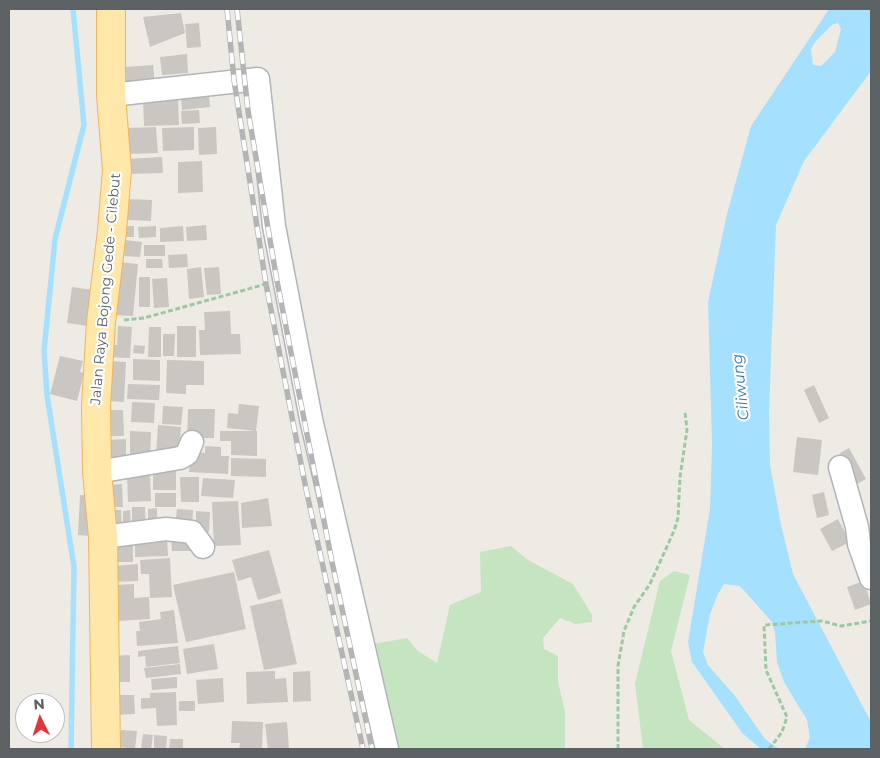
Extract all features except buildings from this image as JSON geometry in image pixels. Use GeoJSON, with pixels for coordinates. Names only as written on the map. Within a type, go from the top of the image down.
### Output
{"type":"FeatureCollection","features":[{"type":"Feature","properties":{"kind":"main road","name":"Jalan Raya Bojong Gede - Cilebut"},"geometry":{"type":"LineString","coordinates":[[106,749],[104,537],[97,472],[96,406],[101,322],[117,170],[111,95],[111,9]]}},
{"type":"Feature","properties":{"kind":"street"},"geometry":{"type":"LineString","coordinates":[[111,95],[258,79],[274,226],[311,419],[387,749]]}},
{"type":"Feature","properties":{"kind":"street"},"geometry":{"type":"LineString","coordinates":[[97,472],[180,458],[188,454],[192,442]]}},
{"type":"Feature","properties":{"kind":"street"},"geometry":{"type":"LineString","coordinates":[[840,467],[864,523],[859,544],[871,578]]}},
{"type":"Feature","properties":{"kind":"street"},"geometry":{"type":"LineString","coordinates":[[104,537],[174,530],[192,532],[203,547]]}},
{"type":"Feature","properties":{"kind":"path"},"geometry":{"type":"LineString","coordinates":[[101,322],[144,318],[285,279]]}},
{"type":"Feature","properties":{"kind":"path"},"geometry":{"type":"LineString","coordinates":[[618,749],[618,666],[624,631],[634,607],[650,584],[678,518],[680,477],[687,430],[685,412]]}},
{"type":"Feature","properties":{"kind":"path"},"geometry":{"type":"LineString","coordinates":[[769,749],[774,746],[782,732],[787,717],[766,670],[764,625],[822,621],[841,626],[871,621]]}},
{"type":"Feature","properties":{"kind":"green space"},"geometry":{"type":"Polygon","coordinates":[[[511,546],[528,560],[573,584],[592,615],[592,622],[576,624],[560,618],[543,638],[544,649],[558,656],[558,682],[565,711],[565,749],[383,749],[373,644],[407,638],[418,651],[437,663],[450,605],[481,592],[480,552],[511,546]]]}},
{"type":"Feature","properties":{"kind":"green space"},"geometry":{"type":"Polygon","coordinates":[[[674,571],[690,575],[671,651],[689,720],[725,749],[643,749],[635,683],[660,581],[674,571]]]}},
{"type":"Feature","properties":{"kind":"water","name":"Ciliwung"},"geometry":{"type":"Polygon","coordinates":[[[829,9],[871,9],[871,71],[804,161],[776,225],[769,413],[770,465],[781,525],[793,574],[871,722],[871,749],[805,749],[810,737],[807,720],[784,682],[777,662],[775,633],[772,622],[740,586],[724,584],[718,594],[710,614],[703,652],[708,665],[735,696],[765,739],[779,749],[761,749],[743,734],[692,662],[688,642],[710,509],[712,444],[708,302],[727,214],[751,126],[829,9]],[[838,23],[832,25],[815,42],[811,49],[813,65],[821,66],[835,52],[841,29],[838,23]]]}},
{"type":"Feature","properties":{"kind":"waterway"},"geometry":{"type":"LineString","coordinates":[[71,749],[74,567],[47,395],[44,351],[55,239],[84,125],[73,9]]}},
{"type":"Feature","properties":{"kind":"railway"},"geometry":{"type":"LineString","coordinates":[[227,9],[234,80],[266,284],[306,489],[363,749]]}},
{"type":"Feature","properties":{"kind":"railway"},"geometry":{"type":"LineString","coordinates":[[237,9],[248,111],[277,281],[332,562],[372,749]]}}]}
